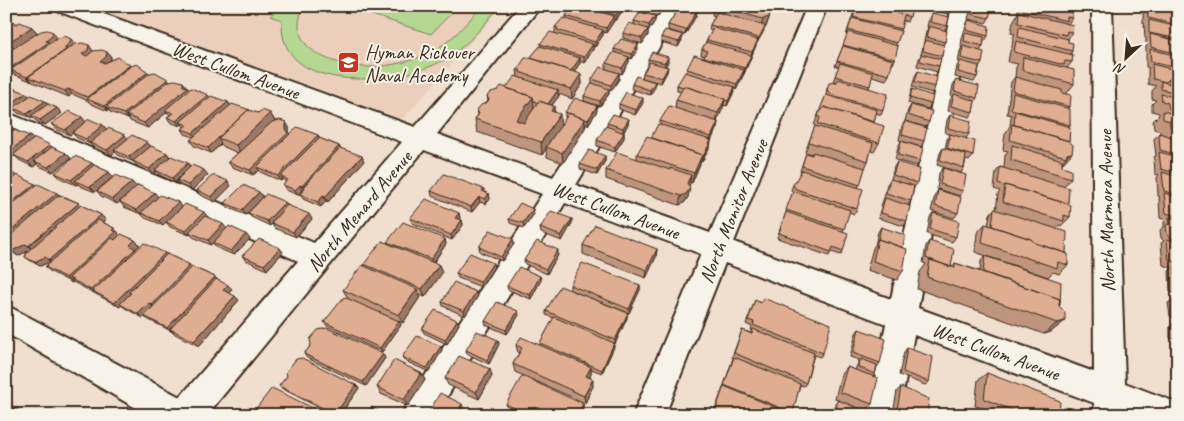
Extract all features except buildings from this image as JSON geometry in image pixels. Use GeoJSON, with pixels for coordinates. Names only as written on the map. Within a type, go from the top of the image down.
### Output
{"type":"FeatureCollection","features":[{"type":"Feature","properties":{"kind":"street","name":"West Cullom Avenue"},"geometry":{"type":"LineString","coordinates":[[62,6],[902,316],[1110,404],[1169,415]]}},
{"type":"Feature","properties":{"kind":"street","name":"North Menard Avenue"},"geometry":{"type":"LineString","coordinates":[[186,415],[531,6]]}},
{"type":"Feature","properties":{"kind":"street"},"geometry":{"type":"LineString","coordinates":[[418,415],[674,6]]}},
{"type":"Feature","properties":{"kind":"street","name":"North Monitor Avenue"},"geometry":{"type":"LineString","coordinates":[[649,415],[817,6]]}},
{"type":"Feature","properties":{"kind":"street"},"geometry":{"type":"LineString","coordinates":[[883,415],[962,6]]}},
{"type":"Feature","properties":{"kind":"street","name":"North Marmora Avenue"},"geometry":{"type":"LineString","coordinates":[[1102,6],[1110,404]]}},
{"type":"Feature","properties":{"kind":"street"},"geometry":{"type":"LineString","coordinates":[[6,120],[319,258]]}},
{"type":"Feature","properties":{"kind":"street"},"geometry":{"type":"LineString","coordinates":[[6,318],[180,415]]}},
{"type":"Feature","properties":{"kind":"shaded area","name":"Hyman Rickover Naval Academy"},"geometry":{"type":"Polygon","coordinates":[[[89,6],[503,6],[402,120],[89,6]]]}},
{"type":"Feature","properties":{"kind":"green space"},"geometry":{"type":"Polygon","coordinates":[[[281,6],[304,6],[299,22],[301,35],[307,45],[317,53],[329,60],[344,64],[371,67],[402,62],[431,52],[452,38],[482,6],[500,6],[472,38],[456,52],[438,63],[418,71],[368,79],[342,78],[318,72],[298,61],[285,44],[282,20],[270,16],[281,6]]]}},
{"type":"Feature","properties":{"kind":"green space"},"geometry":{"type":"Polygon","coordinates":[[[344,6],[458,6],[431,34],[344,6]]]}},
{"type":"Feature","properties":{"kind":"place","name":"Hyman Rickover Naval Academy"},"geometry":{"type":"Point","coordinates":[349,63]}}]}
